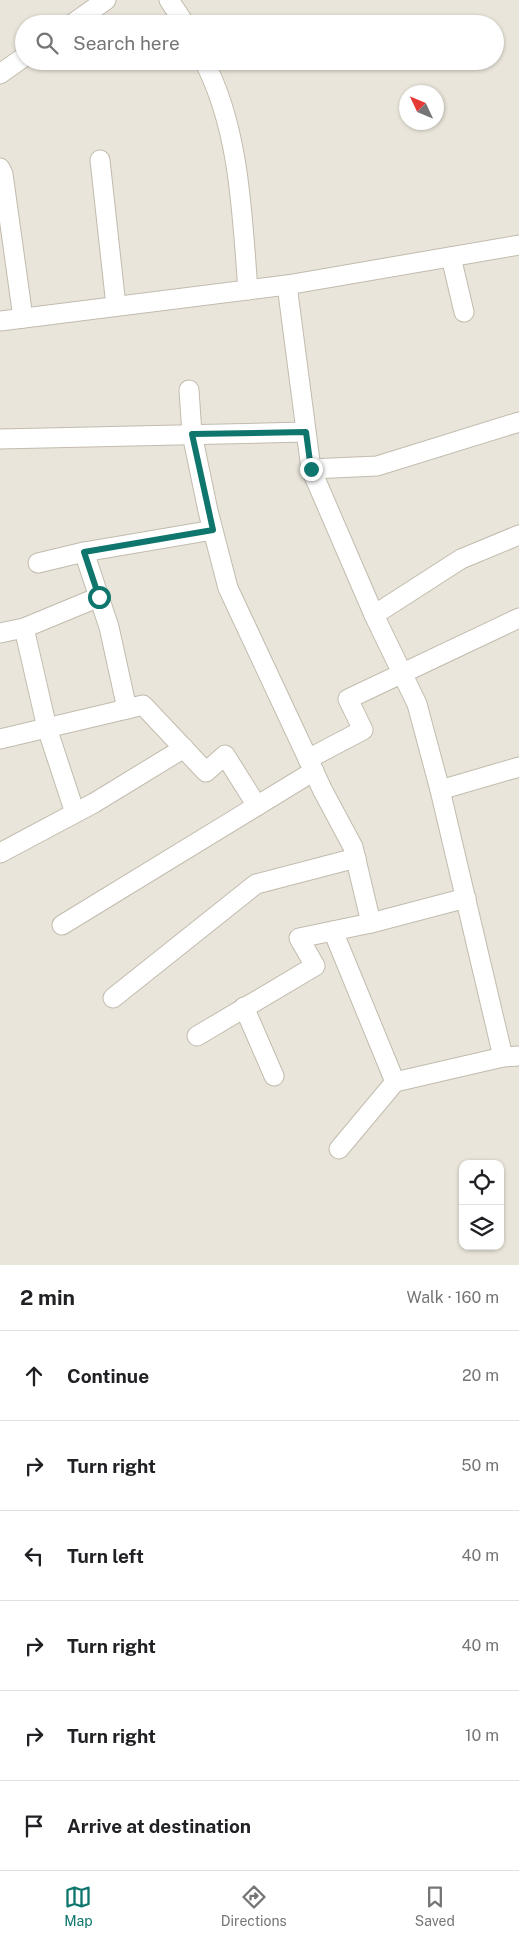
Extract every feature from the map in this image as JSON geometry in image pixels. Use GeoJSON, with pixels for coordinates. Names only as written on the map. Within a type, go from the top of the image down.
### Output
{"type":"FeatureCollection","features":[{"type":"Feature","properties":{"kind":"street"},"geometry":{"type":"LineString","coordinates":[[85,15],[106,0]]}},
{"type":"Feature","properties":{"kind":"street"},"geometry":{"type":"LineString","coordinates":[[168,0],[179,15]]}},
{"type":"Feature","properties":{"kind":"street"},"geometry":{"type":"LineString","coordinates":[[0,74],[15,63]]}},
{"type":"Feature","properties":{"kind":"street"},"geometry":{"type":"LineString","coordinates":[[209,70],[213,78],[231,138],[240,197],[248,290]]}},
{"type":"Feature","properties":{"kind":"street"},"geometry":{"type":"LineString","coordinates":[[100,160],[116,306]]}},
{"type":"Feature","properties":{"kind":"street"},"geometry":{"type":"LineString","coordinates":[[0,168],[3,174],[23,318]]}},
{"type":"Feature","properties":{"kind":"street"},"geometry":{"type":"LineString","coordinates":[[0,321],[287,285],[519,245]]}},
{"type":"Feature","properties":{"kind":"street"},"geometry":{"type":"LineString","coordinates":[[451,257],[464,312]]}},
{"type":"Feature","properties":{"kind":"street"},"geometry":{"type":"LineString","coordinates":[[287,285],[311,469],[374,616],[417,704],[466,898],[511,1056],[395,1082],[339,1149]]}},
{"type":"Feature","properties":{"kind":"street"},"geometry":{"type":"LineString","coordinates":[[189,390],[192,434],[228,588],[311,765],[353,847],[371,923]]}},
{"type":"Feature","properties":{"kind":"street"},"geometry":{"type":"LineString","coordinates":[[311,469],[377,466],[519,422]]}},
{"type":"Feature","properties":{"kind":"street"},"geometry":{"type":"LineString","coordinates":[[0,438],[306,432]]}},
{"type":"Feature","properties":{"kind":"street"},"geometry":{"type":"LineString","coordinates":[[38,563],[84,552],[213,530]]}},
{"type":"Feature","properties":{"kind":"street"},"geometry":{"type":"LineString","coordinates":[[374,616],[461,559],[519,535]]}},
{"type":"Feature","properties":{"kind":"street"},"geometry":{"type":"LineString","coordinates":[[84,552],[109,627],[127,709]]}},
{"type":"Feature","properties":{"kind":"street"},"geometry":{"type":"LineString","coordinates":[[0,633],[24,628],[99,597]]}},
{"type":"Feature","properties":{"kind":"street"},"geometry":{"type":"LineString","coordinates":[[62,925],[257,806],[311,765],[363,730],[348,699],[519,618]]}},
{"type":"Feature","properties":{"kind":"street"},"geometry":{"type":"LineString","coordinates":[[24,628],[47,728],[75,813]]}},
{"type":"Feature","properties":{"kind":"street"},"geometry":{"type":"LineString","coordinates":[[0,739],[143,705],[206,772],[225,754],[257,806]]}},
{"type":"Feature","properties":{"kind":"street"},"geometry":{"type":"LineString","coordinates":[[0,853],[75,813],[184,748]]}},
{"type":"Feature","properties":{"kind":"street"},"geometry":{"type":"LineString","coordinates":[[440,790],[519,767]]}},
{"type":"Feature","properties":{"kind":"street"},"geometry":{"type":"LineString","coordinates":[[113,998],[256,884],[356,858]]}},
{"type":"Feature","properties":{"kind":"street"},"geometry":{"type":"LineString","coordinates":[[197,1036],[315,966],[299,938],[371,923],[466,898]]}},
{"type":"Feature","properties":{"kind":"street"},"geometry":{"type":"LineString","coordinates":[[333,930],[395,1082]]}},
{"type":"Feature","properties":{"kind":"street"},"geometry":{"type":"LineString","coordinates":[[244,1007],[274,1076]]}},
{"type":"Feature","properties":{"kind":"shaded area"},"geometry":{"type":"Polygon","coordinates":[[[0,0],[519,0],[519,1265],[0,1265],[0,0]]]}},
{"type":"Feature","properties":{"kind":"route"},"geometry":{"type":"LineString","coordinates":[[99,597],[84,552],[213,530],[192,434],[306,432],[311,469]]}}]}
